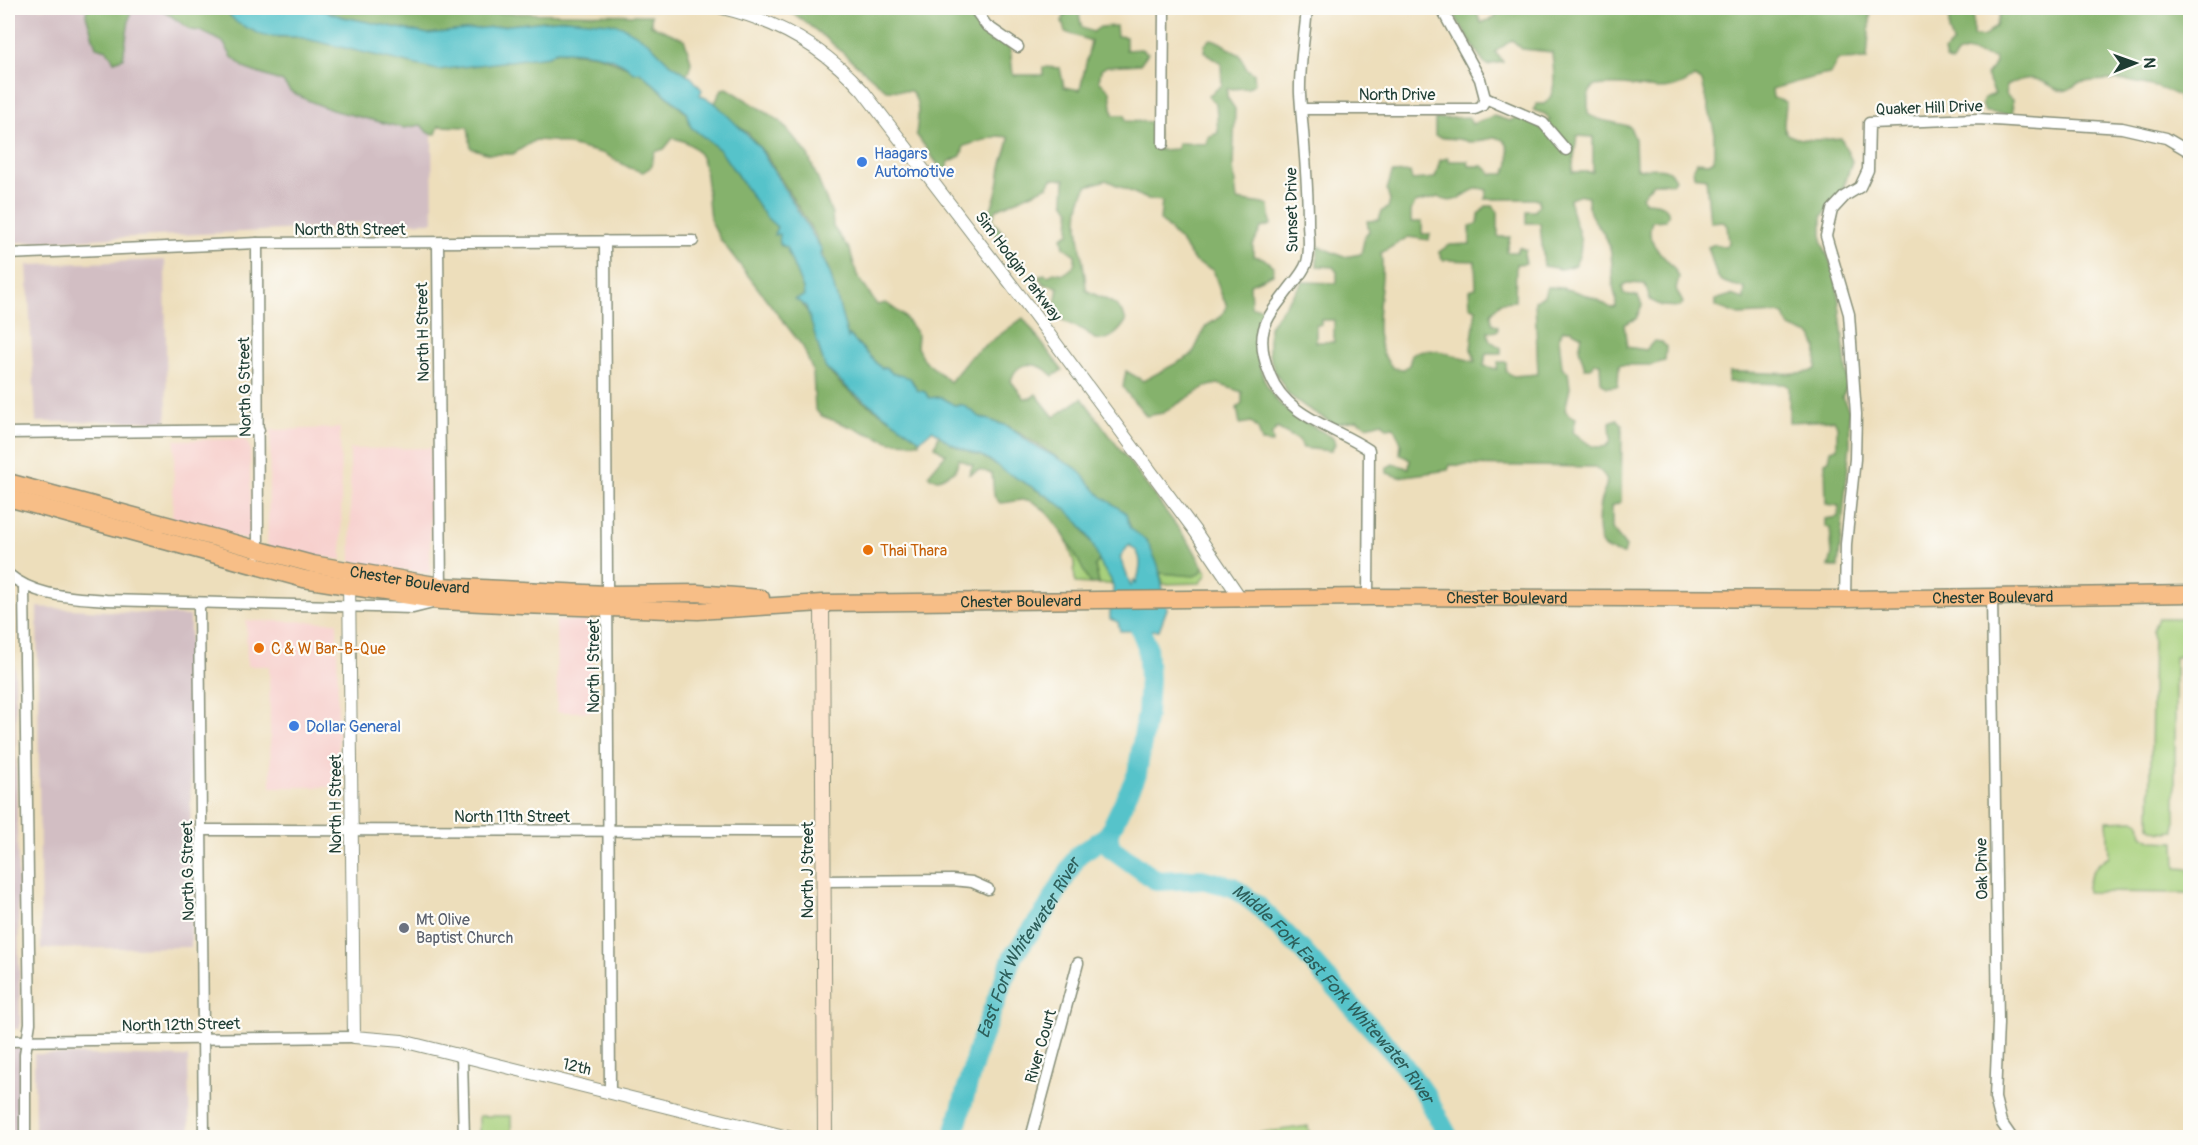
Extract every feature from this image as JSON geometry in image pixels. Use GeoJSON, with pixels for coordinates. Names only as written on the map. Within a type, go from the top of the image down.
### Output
{"type":"FeatureCollection","features":[{"type":"Feature","properties":{"kind":"highway","name":"Chester Boulevard"},"geometry":{"type":"LineString","coordinates":[[8,482],[258,559]]}},
{"type":"Feature","properties":{"kind":"highway","name":"Chester Boulevard"},"geometry":{"type":"LineString","coordinates":[[8,498],[258,559],[349,579],[441,594],[607,601],[698,593],[822,603],[1368,597],[1845,599],[1992,595],[2190,594]]}},
{"type":"Feature","properties":{"kind":"main road","name":"North J Street"},"geometry":{"type":"LineString","coordinates":[[822,603],[825,1137]]}},
{"type":"Feature","properties":{"kind":"street","name":"Sim Hodgin Parkway"},"geometry":{"type":"LineString","coordinates":[[722,8],[753,16],[799,37],[825,55],[864,91],[1030,308],[1195,531],[1241,599]]}},
{"type":"Feature","properties":{"kind":"street"},"geometry":{"type":"LineString","coordinates":[[974,8],[986,25],[1018,47]]}},
{"type":"Feature","properties":{"kind":"street"},"geometry":{"type":"LineString","coordinates":[[1163,144],[1164,8]]}},
{"type":"Feature","properties":{"kind":"street","name":"Sunset Drive"},"geometry":{"type":"LineString","coordinates":[[1307,8],[1302,54],[1302,109],[1308,194],[1307,263],[1267,317],[1263,330],[1263,349],[1270,377],[1284,399],[1313,420],[1369,450],[1368,597]]}},
{"type":"Feature","properties":{"kind":"street"},"geometry":{"type":"LineString","coordinates":[[1441,8],[1480,79],[1485,98],[1543,123],[1566,150]]}},
{"type":"Feature","properties":{"kind":"street","name":"North Drive"},"geometry":{"type":"LineString","coordinates":[[1302,109],[1475,109],[1482,106],[1485,98]]}},
{"type":"Feature","properties":{"kind":"street","name":"Quaker Hill Drive"},"geometry":{"type":"LineString","coordinates":[[1845,599],[1846,544],[1855,459],[1856,414],[1850,314],[1826,236],[1832,210],[1845,196],[1860,186],[1868,170],[1869,123],[1978,119],[2122,128],[2166,138],[2190,152]]}},
{"type":"Feature","properties":{"kind":"street","name":"North I Street"},"geometry":{"type":"LineString","coordinates":[[605,241],[610,1091]]}},
{"type":"Feature","properties":{"kind":"street","name":"North 8th Street"},"geometry":{"type":"LineString","coordinates":[[8,254],[257,243],[693,242]]}},
{"type":"Feature","properties":{"kind":"street","name":"North G Street"},"geometry":{"type":"LineString","coordinates":[[257,243],[258,559]]}},
{"type":"Feature","properties":{"kind":"street","name":"North H Street"},"geometry":{"type":"LineString","coordinates":[[438,243],[441,594]]}},
{"type":"Feature","properties":{"kind":"street"},"geometry":{"type":"LineString","coordinates":[[8,433],[259,430]]}},
{"type":"Feature","properties":{"kind":"street"},"geometry":{"type":"LineString","coordinates":[[8,574],[24,588],[30,1023],[27,1041],[26,1137]]}},
{"type":"Feature","properties":{"kind":"street","name":"North H Street"},"geometry":{"type":"LineString","coordinates":[[349,579],[354,1037]]}},
{"type":"Feature","properties":{"kind":"street","name":"Chester Boulevard"},"geometry":{"type":"LineString","coordinates":[[24,588],[62,596],[199,605],[413,608],[441,594]]}},
{"type":"Feature","properties":{"kind":"street","name":"Oak Drive"},"geometry":{"type":"LineString","coordinates":[[1992,595],[1998,1023],[1995,1098],[2001,1122],[2012,1137]]}},
{"type":"Feature","properties":{"kind":"street","name":"North G Street"},"geometry":{"type":"LineString","coordinates":[[199,605],[204,1137]]}},
{"type":"Feature","properties":{"kind":"street","name":"North 11th Street"},"geometry":{"type":"LineString","coordinates":[[201,830],[823,831]]}},
{"type":"Feature","properties":{"kind":"street"},"geometry":{"type":"LineString","coordinates":[[824,881],[952,880],[972,882],[988,889]]}},
{"type":"Feature","properties":{"kind":"street","name":"River Court"},"geometry":{"type":"LineString","coordinates":[[1031,1137],[1078,963]]}},
{"type":"Feature","properties":{"kind":"street","name":"North 12th Street"},"geometry":{"type":"LineString","coordinates":[[8,1041],[354,1037]]}},
{"type":"Feature","properties":{"kind":"street","name":"12th"},"geometry":{"type":"LineString","coordinates":[[354,1037],[402,1041],[792,1137]]}},
{"type":"Feature","properties":{"kind":"street"},"geometry":{"type":"LineString","coordinates":[[462,1057],[464,1137]]}},
{"type":"Feature","properties":{"kind":"shaded area"},"geometry":{"type":"Polygon","coordinates":[[[8,8],[87,8],[86,15],[107,50],[123,58],[131,8],[160,8],[191,30],[201,31],[223,42],[232,57],[246,69],[283,82],[290,91],[305,99],[332,110],[404,128],[421,125],[432,134],[433,222],[345,223],[345,227],[8,243],[8,8]]]}},
{"type":"Feature","properties":{"kind":"shaded area"},"geometry":{"type":"Polygon","coordinates":[[[165,260],[167,421],[36,422],[27,265],[165,260]]]}},
{"type":"Feature","properties":{"kind":"shaded area"},"geometry":{"type":"Polygon","coordinates":[[[340,428],[342,560],[272,549],[267,545],[271,430],[340,428]]]}},
{"type":"Feature","properties":{"kind":"shaded area"},"geometry":{"type":"Polygon","coordinates":[[[245,439],[250,447],[251,535],[247,540],[172,522],[175,440],[245,439]]]}},
{"type":"Feature","properties":{"kind":"shaded area"},"geometry":{"type":"Polygon","coordinates":[[[431,448],[430,574],[351,562],[350,449],[431,448]]]}},
{"type":"Feature","properties":{"kind":"shaded area"},"geometry":{"type":"Polygon","coordinates":[[[8,603],[14,609],[20,1029],[8,1029],[8,603]]]}},
{"type":"Feature","properties":{"kind":"shaded area"},"geometry":{"type":"Polygon","coordinates":[[[37,607],[190,616],[191,947],[41,949],[37,607]]]}},
{"type":"Feature","properties":{"kind":"shaded area"},"geometry":{"type":"Polygon","coordinates":[[[246,621],[267,621],[268,627],[268,621],[337,622],[339,787],[271,787],[269,666],[247,666],[246,621]]]}},
{"type":"Feature","properties":{"kind":"shaded area"},"geometry":{"type":"Polygon","coordinates":[[[556,621],[592,621],[593,712],[557,712],[556,621]]]}},
{"type":"Feature","properties":{"kind":"shaded area"},"geometry":{"type":"Polygon","coordinates":[[[21,1047],[23,1137],[8,1138],[8,1048],[21,1047]]]}},
{"type":"Feature","properties":{"kind":"shaded area"},"geometry":{"type":"Polygon","coordinates":[[[34,1054],[188,1057],[190,1137],[35,1137],[34,1054]]]}},
{"type":"Feature","properties":{"kind":"green space"},"geometry":{"type":"Polygon","coordinates":[[[87,8],[131,8],[123,58],[114,61],[107,50],[96,47],[86,15],[87,8]]]}},
{"type":"Feature","properties":{"kind":"green space"},"geometry":{"type":"Polygon","coordinates":[[[160,8],[223,8],[230,16],[272,37],[298,37],[438,70],[548,56],[556,51],[597,55],[640,72],[686,113],[691,127],[720,150],[766,217],[777,227],[774,235],[780,233],[781,246],[786,247],[803,289],[804,296],[796,299],[808,313],[828,370],[858,398],[918,437],[919,443],[891,442],[822,416],[815,410],[813,372],[803,347],[720,239],[710,217],[707,181],[702,159],[686,142],[673,138],[664,149],[654,152],[652,166],[643,172],[630,168],[605,154],[553,141],[535,140],[513,154],[489,154],[471,148],[468,127],[439,126],[436,134],[428,133],[421,125],[404,128],[332,110],[305,99],[290,91],[283,82],[246,69],[232,57],[223,42],[201,31],[191,30],[160,8]]]}},
{"type":"Feature","properties":{"kind":"green space"},"geometry":{"type":"Polygon","coordinates":[[[315,8],[454,8],[501,13],[651,15],[651,25],[684,39],[691,61],[690,71],[685,74],[668,62],[647,41],[615,24],[565,19],[428,34],[343,17],[315,8]]]}},
{"type":"Feature","properties":{"kind":"green space"},"geometry":{"type":"Polygon","coordinates":[[[780,8],[971,8],[983,30],[1010,48],[1013,75],[1043,75],[1043,67],[1060,68],[1064,87],[1080,90],[1091,41],[1065,32],[1062,21],[1068,8],[1086,8],[1079,15],[1082,28],[1093,32],[1100,27],[1116,26],[1117,36],[1126,37],[1126,50],[1141,49],[1148,53],[1140,64],[1107,66],[1101,70],[1099,81],[1110,91],[1113,115],[1125,115],[1126,121],[1156,122],[1159,150],[1177,149],[1178,143],[1207,144],[1208,137],[1218,133],[1216,103],[1208,96],[1222,85],[1221,63],[1204,52],[1205,44],[1211,39],[1215,40],[1240,55],[1246,68],[1254,74],[1255,83],[1248,88],[1227,89],[1227,97],[1235,109],[1233,167],[1237,200],[1269,205],[1271,225],[1261,228],[1253,245],[1253,256],[1263,258],[1273,266],[1273,274],[1250,284],[1251,307],[1266,308],[1257,331],[1258,357],[1266,382],[1279,403],[1298,418],[1333,438],[1335,444],[1331,451],[1303,448],[1299,440],[1277,428],[1272,434],[1273,443],[1262,442],[1258,429],[1251,422],[1240,424],[1237,408],[1242,404],[1242,392],[1218,384],[1205,387],[1163,413],[1146,416],[1126,392],[1123,387],[1126,371],[1143,381],[1192,355],[1206,326],[1221,317],[1227,305],[1213,270],[1195,262],[1182,243],[1160,220],[1162,201],[1147,199],[1106,180],[1087,186],[1081,198],[1078,223],[1086,290],[1110,301],[1123,314],[1126,321],[1109,338],[1095,339],[1084,330],[1058,317],[1055,305],[1058,287],[1044,284],[1038,277],[1044,274],[1049,276],[1054,272],[1063,274],[1071,269],[1075,262],[1075,255],[1064,247],[1062,237],[1069,233],[1070,210],[1064,201],[1065,179],[1052,179],[1048,186],[997,209],[992,220],[1005,235],[1002,240],[982,223],[982,217],[988,215],[994,200],[1009,137],[998,136],[964,146],[961,156],[948,162],[946,176],[916,134],[918,106],[911,91],[886,90],[827,39],[797,16],[780,8]]]}},
{"type":"Feature","properties":{"kind":"green space"},"geometry":{"type":"Polygon","coordinates":[[[1450,8],[1475,8],[1481,23],[1496,17],[1492,8],[1871,8],[1867,59],[1838,60],[1830,74],[1772,89],[1773,98],[1786,102],[1784,126],[1786,132],[1808,140],[1841,138],[1852,161],[1842,192],[1822,217],[1822,242],[1836,276],[1848,385],[1842,397],[1849,410],[1850,444],[1838,567],[1829,567],[1832,554],[1830,528],[1825,527],[1825,519],[1838,517],[1839,506],[1826,504],[1825,462],[1829,460],[1831,450],[1837,448],[1837,426],[1834,420],[1789,422],[1789,387],[1785,384],[1728,382],[1729,372],[1789,374],[1810,372],[1816,369],[1817,348],[1812,336],[1789,327],[1784,315],[1778,313],[1739,315],[1715,306],[1715,300],[1731,295],[1744,299],[1745,288],[1726,283],[1718,277],[1708,247],[1715,244],[1725,247],[1729,243],[1727,226],[1723,221],[1710,222],[1706,178],[1694,176],[1693,168],[1696,162],[1709,163],[1714,160],[1714,130],[1702,81],[1694,77],[1676,87],[1659,89],[1615,85],[1593,86],[1588,96],[1588,114],[1598,119],[1630,127],[1635,139],[1636,168],[1667,170],[1675,179],[1672,183],[1653,183],[1642,196],[1645,202],[1659,204],[1669,213],[1666,220],[1652,221],[1651,238],[1658,251],[1679,277],[1676,289],[1683,303],[1680,307],[1662,306],[1650,300],[1645,284],[1626,283],[1622,287],[1624,294],[1638,296],[1642,305],[1636,319],[1624,324],[1627,347],[1646,350],[1654,341],[1662,342],[1666,347],[1665,361],[1651,365],[1619,365],[1618,386],[1607,387],[1601,382],[1600,363],[1595,363],[1591,368],[1585,368],[1579,349],[1582,336],[1571,330],[1563,330],[1559,338],[1562,367],[1568,372],[1570,388],[1565,410],[1576,418],[1573,432],[1592,446],[1601,447],[1607,446],[1611,440],[1610,422],[1617,419],[1622,424],[1621,502],[1612,506],[1612,529],[1626,547],[1624,554],[1607,550],[1601,542],[1598,532],[1599,513],[1606,480],[1605,476],[1595,467],[1450,465],[1448,470],[1398,477],[1387,473],[1386,468],[1393,464],[1409,468],[1410,460],[1400,454],[1401,443],[1394,427],[1387,428],[1382,422],[1367,426],[1357,420],[1334,424],[1289,395],[1274,370],[1269,354],[1269,326],[1303,282],[1337,283],[1337,272],[1333,267],[1317,266],[1318,246],[1344,257],[1361,254],[1365,236],[1369,232],[1367,221],[1379,220],[1382,211],[1388,208],[1390,200],[1387,190],[1392,173],[1410,172],[1412,180],[1435,178],[1440,160],[1448,158],[1449,161],[1468,161],[1469,166],[1483,166],[1492,174],[1505,174],[1509,152],[1505,142],[1494,138],[1469,142],[1435,136],[1435,119],[1468,117],[1472,124],[1494,116],[1510,121],[1518,117],[1542,128],[1550,120],[1545,114],[1533,110],[1537,104],[1544,104],[1552,94],[1554,80],[1552,52],[1522,49],[1512,40],[1495,52],[1503,62],[1487,65],[1450,8]],[[1577,136],[1572,172],[1593,172],[1593,137],[1577,136]],[[1479,188],[1455,200],[1450,201],[1439,197],[1415,203],[1411,211],[1411,222],[1422,222],[1422,234],[1430,234],[1429,240],[1408,237],[1381,253],[1379,342],[1384,356],[1393,368],[1404,369],[1409,365],[1412,354],[1427,350],[1444,352],[1475,362],[1471,349],[1476,309],[1470,306],[1469,290],[1476,288],[1475,261],[1443,260],[1439,252],[1449,245],[1470,244],[1470,226],[1478,224],[1479,214],[1486,206],[1493,206],[1498,212],[1498,237],[1510,237],[1506,252],[1517,252],[1519,247],[1526,250],[1524,255],[1526,263],[1516,264],[1515,301],[1501,302],[1491,314],[1492,323],[1498,326],[1498,331],[1488,332],[1489,340],[1501,348],[1501,353],[1486,353],[1484,366],[1497,369],[1498,362],[1506,362],[1506,371],[1513,376],[1538,374],[1535,301],[1544,296],[1547,287],[1572,290],[1611,308],[1616,307],[1609,246],[1604,234],[1590,214],[1588,196],[1581,195],[1570,199],[1581,247],[1575,265],[1561,269],[1544,266],[1540,223],[1526,223],[1526,211],[1535,211],[1539,205],[1539,199],[1485,199],[1487,190],[1479,188]],[[1321,320],[1321,325],[1316,325],[1316,342],[1334,342],[1334,320],[1321,320]]]}},
{"type":"Feature","properties":{"kind":"green space"},"geometry":{"type":"Polygon","coordinates":[[[1941,8],[1973,8],[1973,36],[1984,37],[1996,26],[2002,8],[2190,8],[2190,135],[2183,130],[2179,96],[2155,87],[2117,80],[2079,83],[2069,89],[2061,90],[2037,79],[2019,80],[2007,86],[2005,94],[2012,100],[2013,115],[1985,112],[1982,104],[1984,98],[1995,94],[1986,75],[1996,63],[1995,58],[1965,51],[1957,54],[1952,62],[1946,59],[1944,52],[1953,43],[1949,31],[1949,11],[1941,8]]]}},
{"type":"Feature","properties":{"kind":"green space"},"geometry":{"type":"Polygon","coordinates":[[[727,88],[780,121],[807,153],[832,214],[833,227],[850,250],[857,275],[877,305],[886,303],[903,315],[918,335],[917,347],[923,359],[950,382],[971,356],[1023,318],[1062,370],[1053,376],[1036,365],[1023,366],[1014,374],[1011,381],[1024,398],[1031,398],[1036,394],[1054,417],[1082,398],[1192,547],[1203,567],[1201,573],[1194,576],[1160,573],[1147,541],[1132,531],[1128,520],[1118,509],[1101,496],[1073,467],[1008,426],[980,417],[963,405],[954,405],[937,397],[929,398],[925,392],[917,390],[912,380],[892,373],[887,368],[881,368],[850,335],[848,338],[830,273],[816,236],[766,155],[748,133],[734,124],[715,103],[722,89],[727,88]]]}},
{"type":"Feature","properties":{"kind":"green space"},"geometry":{"type":"Polygon","coordinates":[[[939,434],[953,445],[983,457],[1066,508],[1076,518],[1098,553],[1099,560],[1095,566],[1099,584],[1090,584],[1064,536],[1046,512],[1027,500],[1000,503],[994,496],[992,473],[979,470],[969,474],[973,465],[959,459],[955,471],[939,479],[931,478],[929,474],[946,454],[935,447],[939,434]]]}},
{"type":"Feature","properties":{"kind":"green space"},"geometry":{"type":"Polygon","coordinates":[[[1066,539],[1077,553],[1090,584],[1075,583],[1074,562],[1066,539]]]}},
{"type":"Feature","properties":{"kind":"green space"},"geometry":{"type":"Polygon","coordinates":[[[1099,560],[1108,571],[1112,584],[1099,584],[1095,566],[1099,560]]]}},
{"type":"Feature","properties":{"kind":"green space"},"geometry":{"type":"Polygon","coordinates":[[[1203,567],[1207,574],[1200,583],[1163,584],[1160,573],[1195,574],[1200,573],[1203,567]]]}},
{"type":"Feature","properties":{"kind":"green space"},"geometry":{"type":"Polygon","coordinates":[[[2158,618],[2190,618],[2190,646],[2185,646],[2184,656],[2175,657],[2175,831],[2169,832],[2150,827],[2153,630],[2158,618]]]}},
{"type":"Feature","properties":{"kind":"green space"},"geometry":{"type":"Polygon","coordinates":[[[2136,820],[2140,822],[2142,835],[2153,841],[2175,842],[2176,868],[2190,869],[2190,893],[2087,892],[2092,871],[2109,856],[2107,821],[2136,820]]]}},
{"type":"Feature","properties":{"kind":"green space"},"geometry":{"type":"Polygon","coordinates":[[[479,1116],[511,1116],[511,1137],[479,1137],[479,1116]]]}},
{"type":"Feature","properties":{"kind":"green space"},"geometry":{"type":"Polygon","coordinates":[[[1308,1126],[1310,1137],[1260,1137],[1259,1133],[1308,1126]]]}},
{"type":"Feature","properties":{"kind":"water"},"geometry":{"type":"Polygon","coordinates":[[[223,8],[315,8],[343,17],[428,34],[565,19],[622,26],[647,41],[668,62],[691,77],[702,90],[700,95],[715,103],[759,147],[822,250],[821,255],[830,273],[848,338],[849,335],[881,368],[910,378],[917,390],[925,392],[929,398],[941,397],[954,405],[963,405],[980,417],[1007,426],[1035,446],[1076,468],[1101,496],[1126,513],[1130,528],[1147,541],[1158,565],[1167,609],[1159,630],[1120,631],[1118,622],[1110,619],[1113,591],[1111,579],[1100,564],[1084,530],[1064,508],[988,459],[950,443],[932,430],[920,440],[850,390],[825,367],[806,306],[795,299],[804,296],[803,289],[786,247],[779,244],[780,234],[774,235],[777,227],[766,217],[720,150],[691,127],[686,112],[640,72],[634,73],[619,62],[598,55],[556,51],[548,56],[438,70],[298,37],[264,36],[237,23],[223,8]],[[1129,545],[1120,557],[1131,586],[1134,580],[1136,584],[1140,568],[1139,557],[1134,548],[1129,545]]]}},
{"type":"Feature","properties":{"kind":"waterway","name":"East Fork Whitewater River"},"geometry":{"type":"LineString","coordinates":[[953,1138],[978,1048],[1013,956],[1047,909],[1078,855],[1108,835],[1137,774],[1147,713],[1149,678],[1147,646],[1132,608]]}},
{"type":"Feature","properties":{"kind":"waterway","name":"Middle Fork East Fork Whitewater River"},"geometry":{"type":"LineString","coordinates":[[1108,835],[1111,848],[1157,881],[1201,879],[1233,887],[1258,906],[1300,948],[1399,1059],[1426,1095],[1449,1138]]}},
{"type":"Feature","properties":{"kind":"place","name":"Haagars Automotive"},"geometry":{"type":"Point","coordinates":[862,162]}},
{"type":"Feature","properties":{"kind":"place","name":"Thai Thara"},"geometry":{"type":"Point","coordinates":[868,550]}},
{"type":"Feature","properties":{"kind":"place","name":"C & W Bar-B-Que"},"geometry":{"type":"Point","coordinates":[259,648]}},
{"type":"Feature","properties":{"kind":"place","name":"Dollar General"},"geometry":{"type":"Point","coordinates":[294,726]}},
{"type":"Feature","properties":{"kind":"place","name":"Mt Olive Baptist Church"},"geometry":{"type":"Point","coordinates":[404,928]}}]}
